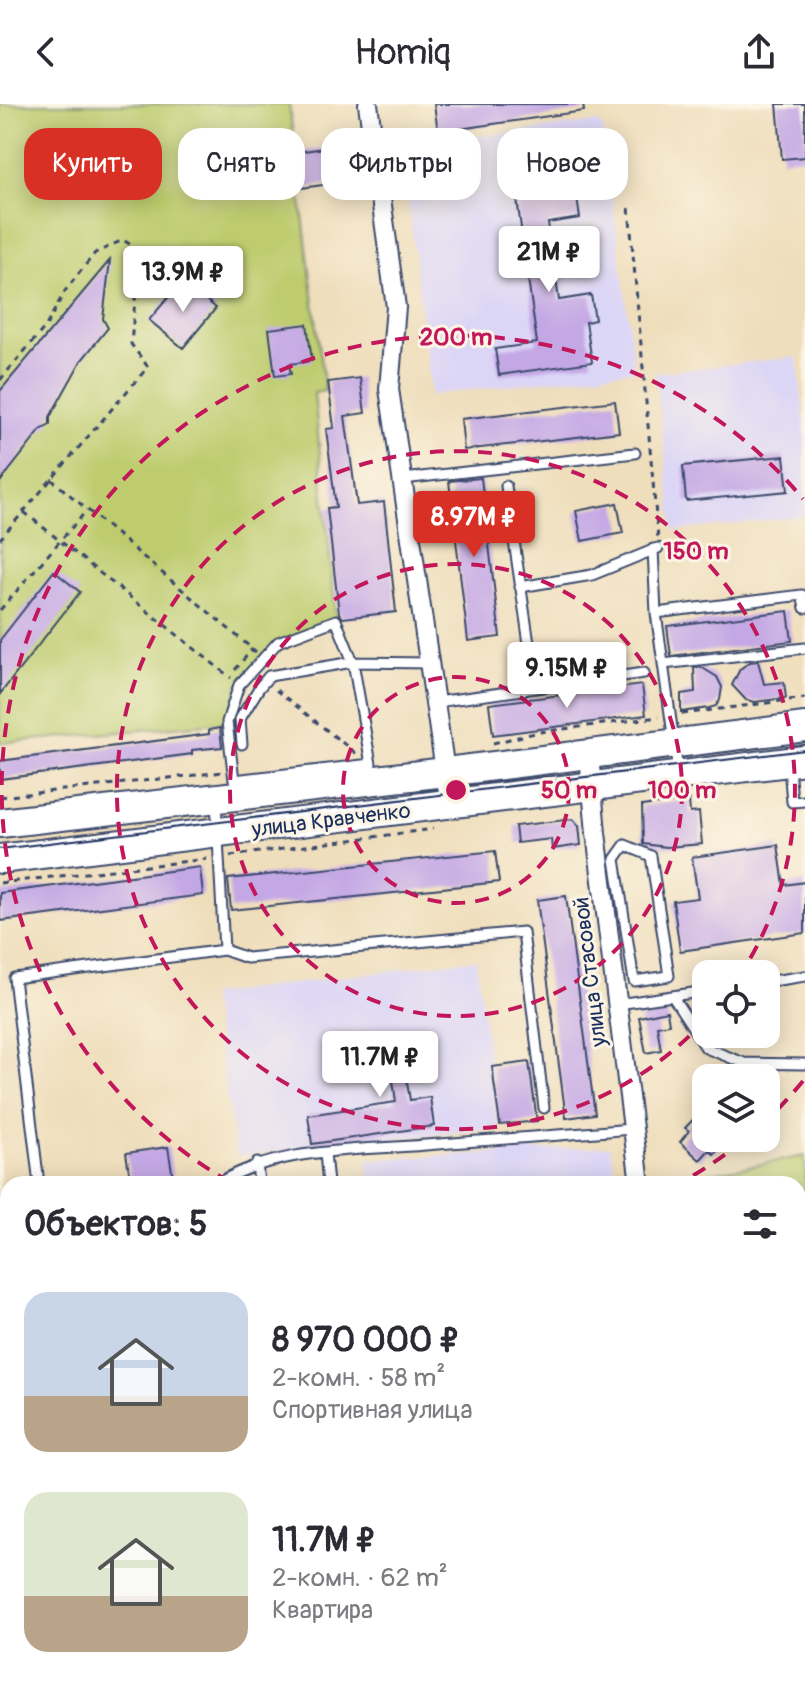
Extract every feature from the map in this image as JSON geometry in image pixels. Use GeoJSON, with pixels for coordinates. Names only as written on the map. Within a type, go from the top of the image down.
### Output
{"type":"FeatureCollection","features":[{"type":"Feature","properties":{"kind":"main road","name":"улица Кравченко"},"geometry":{"type":"LineString","coordinates":[[0,823],[216,797],[362,773],[446,772],[805,727]]}},
{"type":"Feature","properties":{"kind":"main road","name":"улица Кравченко"},"geometry":{"type":"LineString","coordinates":[[0,859],[101,847],[220,845],[358,816],[443,817],[591,787],[797,761]]}},
{"type":"Feature","properties":{"kind":"street"},"geometry":{"type":"LineString","coordinates":[[368,104],[396,307],[389,389],[446,772],[443,817]]}},
{"type":"Feature","properties":{"kind":"street","name":"улица Стасовой"},"geometry":{"type":"LineString","coordinates":[[589,755],[639,1176]]}},
{"type":"Feature","properties":{"kind":"street"},"geometry":{"type":"LineString","coordinates":[[358,816],[362,773]]}},
{"type":"Feature","properties":{"kind":"street"},"geometry":{"type":"LineString","coordinates":[[95,812],[101,847]]}},
{"type":"Feature","properties":{"kind":"lane"},"geometry":{"type":"LineString","coordinates":[[403,479],[635,453]]}},
{"type":"Feature","properties":{"kind":"lane"},"geometry":{"type":"LineString","coordinates":[[506,486],[533,671],[541,687]]}},
{"type":"Feature","properties":{"kind":"lane"},"geometry":{"type":"LineString","coordinates":[[520,587],[592,575],[656,548],[656,613],[678,776]]}},
{"type":"Feature","properties":{"kind":"lane"},"geometry":{"type":"LineString","coordinates":[[656,613],[804,590],[805,608]]}},
{"type":"Feature","properties":{"kind":"lane"},"geometry":{"type":"LineString","coordinates":[[336,620],[353,662],[362,773],[234,780],[227,722],[239,685],[261,661],[278,642],[336,620]]}},
{"type":"Feature","properties":{"kind":"lane"},"geometry":{"type":"LineString","coordinates":[[663,664],[805,648]]}},
{"type":"Feature","properties":{"kind":"lane"},"geometry":{"type":"LineString","coordinates":[[242,744],[240,719],[269,676],[353,662],[430,663]]}},
{"type":"Feature","properties":{"kind":"lane"},"geometry":{"type":"LineString","coordinates":[[436,702],[644,673]]}},
{"type":"Feature","properties":{"kind":"lane"},"geometry":{"type":"LineString","coordinates":[[797,761],[792,802],[805,801]]}},
{"type":"Feature","properties":{"kind":"lane"},"geometry":{"type":"LineString","coordinates":[[216,797],[224,950]]}},
{"type":"Feature","properties":{"kind":"lane"},"geometry":{"type":"LineString","coordinates":[[625,845],[651,856],[669,976],[634,981],[615,859],[625,845]]}},
{"type":"Feature","properties":{"kind":"lane"},"geometry":{"type":"LineString","coordinates":[[38,1176],[14,978],[224,950],[247,958],[523,932],[544,1108]]}},
{"type":"Feature","properties":{"kind":"lane"},"geometry":{"type":"LineString","coordinates":[[780,980],[805,976]]}},
{"type":"Feature","properties":{"kind":"lane"},"geometry":{"type":"LineString","coordinates":[[618,1004],[692,994]]}},
{"type":"Feature","properties":{"kind":"lane"},"geometry":{"type":"LineString","coordinates":[[673,997],[706,1048],[744,1063],[804,1064]]}},
{"type":"Feature","properties":{"kind":"lane"},"geometry":{"type":"LineString","coordinates":[[232,1176],[257,1163],[325,1153],[632,1129]]}},
{"type":"Feature","properties":{"kind":"lane"},"geometry":{"type":"LineString","coordinates":[[325,1153],[327,1176]]}},
{"type":"Feature","properties":{"kind":"lane"},"geometry":{"type":"LineString","coordinates":[[257,1163],[258,1176]]}},
{"type":"Feature","properties":{"kind":"path"},"geometry":{"type":"LineString","coordinates":[[629,208],[656,548]]}},
{"type":"Feature","properties":{"kind":"path"},"geometry":{"type":"LineString","coordinates":[[0,380],[46,326],[65,291],[95,253],[123,240],[133,246],[139,257],[131,344],[148,367],[0,539]]}},
{"type":"Feature","properties":{"kind":"path"},"geometry":{"type":"LineString","coordinates":[[51,479],[253,648],[261,661]]}},
{"type":"Feature","properties":{"kind":"path"},"geometry":{"type":"LineString","coordinates":[[0,610],[87,510]]}},
{"type":"Feature","properties":{"kind":"path"},"geometry":{"type":"LineString","coordinates":[[24,512],[239,685]]}},
{"type":"Feature","properties":{"kind":"path"},"geometry":{"type":"LineString","coordinates":[[229,677],[253,648]]}},
{"type":"Feature","properties":{"kind":"path"},"geometry":{"type":"LineString","coordinates":[[259,688],[276,690],[362,773]]}},
{"type":"Feature","properties":{"kind":"path"},"geometry":{"type":"LineString","coordinates":[[484,745],[539,732],[805,698]]}},
{"type":"Feature","properties":{"kind":"path"},"geometry":{"type":"LineString","coordinates":[[0,797],[233,771]]}},
{"type":"Feature","properties":{"kind":"path"},"geometry":{"type":"LineString","coordinates":[[0,883],[220,845],[443,817]]}},
{"type":"Feature","properties":{"kind":"shaded area"},"geometry":{"type":"Polygon","coordinates":[[[598,122],[603,128],[549,128],[598,122]]]}},
{"type":"Feature","properties":{"kind":"shaded area"},"geometry":{"type":"Polygon","coordinates":[[[497,134],[497,200],[613,200],[635,370],[431,395],[408,200],[481,200],[481,136],[497,134]]]}},
{"type":"Feature","properties":{"kind":"shaded area"},"geometry":{"type":"Polygon","coordinates":[[[797,357],[805,427],[805,516],[674,531],[655,373],[797,357]]]}},
{"type":"Feature","properties":{"kind":"shaded area"},"geometry":{"type":"Polygon","coordinates":[[[476,959],[498,1128],[237,1156],[210,995],[476,959]]]}},
{"type":"Feature","properties":{"kind":"shaded area"},"geometry":{"type":"Polygon","coordinates":[[[610,1146],[616,1176],[369,1176],[367,1160],[610,1146]]]}},
{"type":"Feature","properties":{"kind":"green space"},"geometry":{"type":"Polygon","coordinates":[[[0,104],[289,104],[292,128],[178,128],[178,200],[301,200],[325,391],[314,393],[336,620],[278,642],[239,685],[227,722],[0,743],[0,104]]]}},
{"type":"Feature","properties":{"kind":"green space"},"geometry":{"type":"Polygon","coordinates":[[[805,1156],[805,1176],[696,1176],[805,1156]]]}},
{"type":"Feature","properties":{"kind":"building"},"geometry":{"type":"Polygon","coordinates":[[[434,104],[583,104],[584,111],[466,128],[437,128],[434,104]]]}},
{"type":"Feature","properties":{"kind":"building"},"geometry":{"type":"Polygon","coordinates":[[[777,104],[805,104],[805,157],[782,159],[777,104]]]}},
{"type":"Feature","properties":{"kind":"building"},"geometry":{"type":"Polygon","coordinates":[[[321,149],[321,185],[305,187],[305,151],[321,149]]]}},
{"type":"Feature","properties":{"kind":"building"},"geometry":{"type":"Polygon","coordinates":[[[517,200],[577,200],[580,218],[548,223],[559,300],[591,295],[595,320],[586,322],[592,362],[499,375],[495,349],[537,343],[517,200]]]}},
{"type":"Feature","properties":{"kind":"building"},"geometry":{"type":"Polygon","coordinates":[[[110,260],[103,319],[108,328],[81,361],[50,417],[50,425],[41,430],[0,482],[0,391],[110,260]]]}},
{"type":"Feature","properties":{"kind":"building"},"geometry":{"type":"Polygon","coordinates":[[[183,280],[216,308],[183,348],[149,320],[183,280]]]}},
{"type":"Feature","properties":{"kind":"building"},"geometry":{"type":"Polygon","coordinates":[[[307,324],[312,361],[289,364],[291,374],[275,376],[269,329],[307,324]]]}},
{"type":"Feature","properties":{"kind":"building"},"geometry":{"type":"Polygon","coordinates":[[[360,378],[365,413],[345,416],[357,505],[384,502],[396,612],[343,618],[339,613],[327,508],[336,507],[326,429],[334,428],[328,382],[360,378]]]}},
{"type":"Feature","properties":{"kind":"building"},"geometry":{"type":"Polygon","coordinates":[[[615,401],[619,432],[464,450],[461,419],[615,401]]]}},
{"type":"Feature","properties":{"kind":"building"},"geometry":{"type":"Polygon","coordinates":[[[784,456],[788,491],[686,501],[683,466],[784,456]]]}},
{"type":"Feature","properties":{"kind":"building"},"geometry":{"type":"Polygon","coordinates":[[[481,478],[500,637],[468,641],[449,481],[481,478]]]}},
{"type":"Feature","properties":{"kind":"building"},"geometry":{"type":"Polygon","coordinates":[[[617,503],[623,533],[582,541],[576,511],[617,503]]]}},
{"type":"Feature","properties":{"kind":"building"},"geometry":{"type":"Polygon","coordinates":[[[54,571],[80,592],[0,694],[0,640],[54,571]]]}},
{"type":"Feature","properties":{"kind":"building"},"geometry":{"type":"Polygon","coordinates":[[[788,611],[792,641],[671,656],[667,626],[788,611]]]}},
{"type":"Feature","properties":{"kind":"building"},"geometry":{"type":"Polygon","coordinates":[[[758,661],[764,684],[784,682],[786,698],[755,702],[746,700],[732,685],[740,669],[758,661]]]}},
{"type":"Feature","properties":{"kind":"building"},"geometry":{"type":"Polygon","coordinates":[[[701,667],[717,677],[722,687],[720,700],[716,706],[681,712],[681,694],[695,692],[694,668],[701,667]]]}},
{"type":"Feature","properties":{"kind":"building"},"geometry":{"type":"Polygon","coordinates":[[[642,685],[646,715],[493,735],[489,704],[642,685]]]}},
{"type":"Feature","properties":{"kind":"building"},"geometry":{"type":"Polygon","coordinates":[[[220,728],[222,747],[192,750],[192,754],[0,779],[0,761],[209,734],[209,730],[220,728]]]}},
{"type":"Feature","properties":{"kind":"building"},"geometry":{"type":"Polygon","coordinates":[[[689,800],[690,813],[699,812],[702,844],[666,847],[643,844],[642,806],[689,800]]]}},
{"type":"Feature","properties":{"kind":"building"},"geometry":{"type":"Polygon","coordinates":[[[573,819],[579,826],[581,845],[552,849],[551,839],[517,843],[515,826],[573,819]]]}},
{"type":"Feature","properties":{"kind":"building"},"geometry":{"type":"Polygon","coordinates":[[[778,845],[784,885],[805,882],[805,933],[680,951],[673,901],[698,898],[692,857],[778,845]]]}},
{"type":"Feature","properties":{"kind":"building"},"geometry":{"type":"Polygon","coordinates":[[[495,851],[499,882],[231,910],[228,879],[495,851]]]}},
{"type":"Feature","properties":{"kind":"building"},"geometry":{"type":"Polygon","coordinates":[[[200,867],[203,895],[0,921],[0,893],[200,867]]]}},
{"type":"Feature","properties":{"kind":"building"},"geometry":{"type":"Polygon","coordinates":[[[566,896],[595,1114],[566,1118],[537,900],[566,896]]]}},
{"type":"Feature","properties":{"kind":"building"},"geometry":{"type":"Polygon","coordinates":[[[667,1011],[669,1024],[657,1026],[661,1050],[646,1053],[639,1017],[667,1011]]]}},
{"type":"Feature","properties":{"kind":"building"},"geometry":{"type":"Polygon","coordinates":[[[418,1038],[422,1068],[405,1071],[410,1100],[430,1097],[434,1126],[312,1144],[308,1115],[396,1102],[392,1073],[368,1076],[364,1046],[418,1038]]]}},
{"type":"Feature","properties":{"kind":"building"},"geometry":{"type":"Polygon","coordinates":[[[529,1062],[537,1121],[500,1125],[492,1067],[529,1062]]]}},
{"type":"Feature","properties":{"kind":"building"},"geometry":{"type":"Polygon","coordinates":[[[692,1121],[692,1152],[707,1152],[700,1160],[680,1142],[689,1131],[685,1128],[692,1121]]]}},
{"type":"Feature","properties":{"kind":"building"},"geometry":{"type":"Polygon","coordinates":[[[168,1147],[173,1176],[130,1176],[126,1153],[168,1147]]]}},
{"type":"Feature","properties":{"kind":"tram line"},"geometry":{"type":"LineString","coordinates":[[0,849],[805,750]]}}]}
